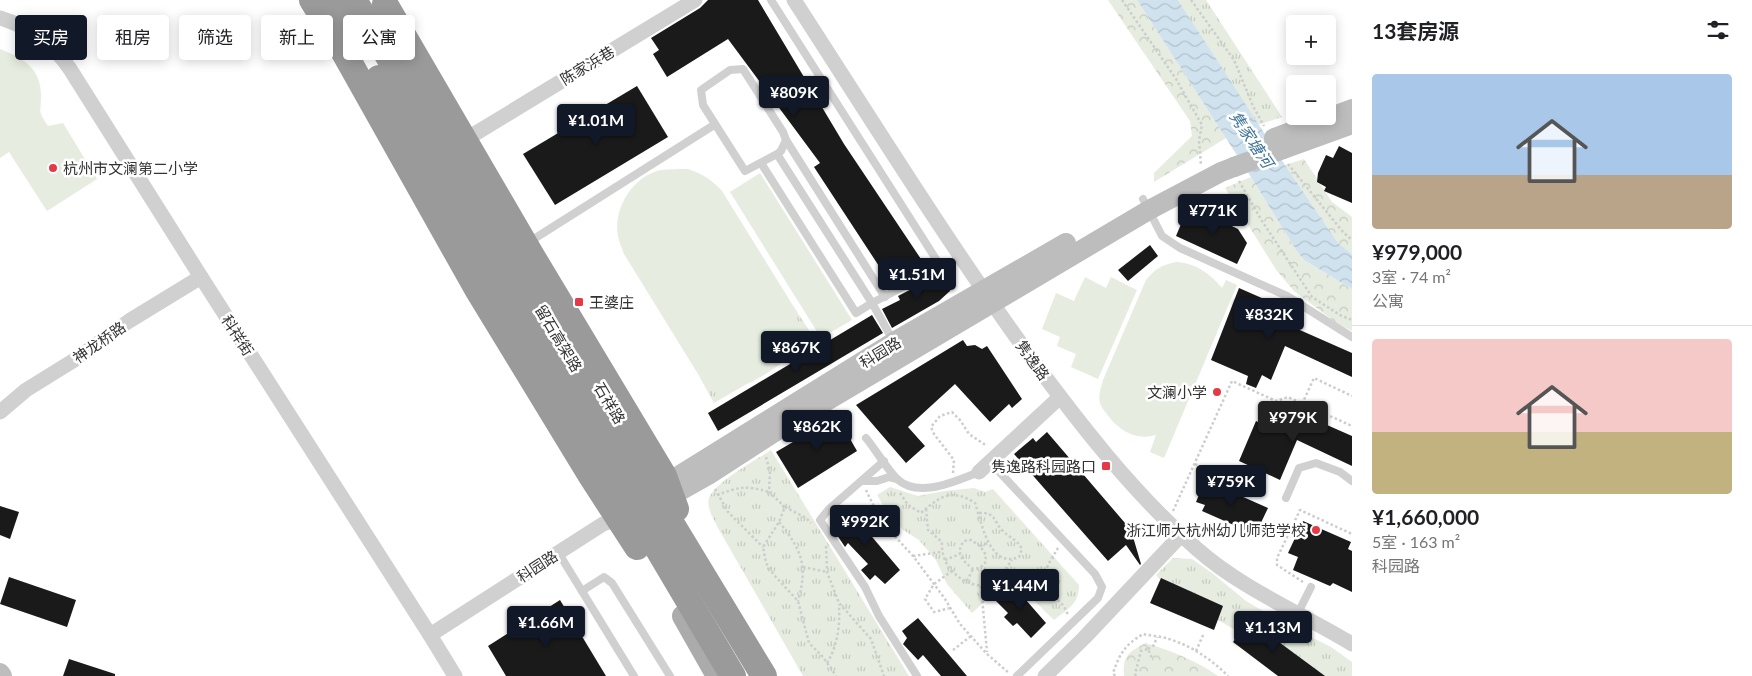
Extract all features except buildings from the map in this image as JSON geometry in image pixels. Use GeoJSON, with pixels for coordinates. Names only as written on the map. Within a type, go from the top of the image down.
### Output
{"type":"FeatureCollection","features":[{"type":"Feature","properties":{"kind":"highway"},"geometry":{"type":"LineString","coordinates":[[314,0],[477,289],[591,476],[718,676]]}},
{"type":"Feature","properties":{"kind":"highway","name":"留石高架路"},"geometry":{"type":"LineString","coordinates":[[333,0],[733,676]]}},
{"type":"Feature","properties":{"kind":"highway","name":"留石高架路"},"geometry":{"type":"LineString","coordinates":[[354,0],[764,676]]}},
{"type":"Feature","properties":{"kind":"highway"},"geometry":{"type":"LineString","coordinates":[[378,1],[664,476],[697,566]]}},
{"type":"Feature","properties":{"kind":"main road"},"geometry":{"type":"LineString","coordinates":[[314,0],[433,188],[626,515],[718,676]]}},
{"type":"Feature","properties":{"kind":"main road","name":"石祥路"},"geometry":{"type":"LineString","coordinates":[[378,1],[455,146],[664,492],[728,592],[778,676]]}},
{"type":"Feature","properties":{"kind":"street","name":"陈家浜巷"},"geometry":{"type":"LineString","coordinates":[[455,146],[695,0]]}},
{"type":"Feature","properties":{"kind":"street","name":"隽逸路"},"geometry":{"type":"LineString","coordinates":[[794,0],[987,297],[1060,397],[1139,492],[1197,549],[1230,574],[1352,644]]}},
{"type":"Feature","properties":{"kind":"street","name":"科祥街"},"geometry":{"type":"LineString","coordinates":[[0,18],[28,29],[41,38],[60,55],[80,82],[201,277],[455,676]]}},
{"type":"Feature","properties":{"kind":"street","name":"科园路"},"geometry":{"type":"LineString","coordinates":[[664,492],[708,475],[987,297],[1146,204],[1201,169],[1230,164],[1352,109]]}},
{"type":"Feature","properties":{"kind":"street","name":"科园路"},"geometry":{"type":"LineString","coordinates":[[1277,144],[1352,124]]}},
{"type":"Feature","properties":{"kind":"street","name":"科园路"},"geometry":{"type":"LineString","coordinates":[[1146,204],[1221,172],[1230,164]]}},
{"type":"Feature","properties":{"kind":"street","name":"神龙桥路"},"geometry":{"type":"LineString","coordinates":[[0,412],[26,390],[76,359],[130,321],[201,277]]}},
{"type":"Feature","properties":{"kind":"street","name":"科园路"},"geometry":{"type":"LineString","coordinates":[[430,635],[603,524],[626,515],[664,492],[894,342],[987,297]]}},
{"type":"Feature","properties":{"kind":"street"},"geometry":{"type":"LineString","coordinates":[[979,472],[1060,397]]}},
{"type":"Feature","properties":{"kind":"street"},"geometry":{"type":"LineString","coordinates":[[1045,676],[1084,638],[1182,534]]}},
{"type":"Feature","properties":{"kind":"lane"},"geometry":{"type":"LineString","coordinates":[[761,163],[856,313],[941,267],[771,0]]}},
{"type":"Feature","properties":{"kind":"lane"},"geometry":{"type":"LineString","coordinates":[[786,140],[781,151],[745,171],[703,105],[701,90],[730,70],[743,69],[885,297]]}},
{"type":"Feature","properties":{"kind":"lane"},"geometry":{"type":"LineString","coordinates":[[517,250],[714,125]]}},
{"type":"Feature","properties":{"kind":"lane"},"geometry":{"type":"LineString","coordinates":[[777,154],[872,303],[894,342]]}},
{"type":"Feature","properties":{"kind":"lane"},"geometry":{"type":"LineString","coordinates":[[1146,204],[1162,236],[1180,248],[1287,296],[1352,337]]}},
{"type":"Feature","properties":{"kind":"lane"},"geometry":{"type":"LineString","coordinates":[[866,438],[900,481]]}},
{"type":"Feature","properties":{"kind":"lane"},"geometry":{"type":"LineString","coordinates":[[995,458],[1062,540],[1095,574],[1102,588],[1098,598],[1017,676]]}},
{"type":"Feature","properties":{"kind":"lane"},"geometry":{"type":"LineString","coordinates":[[884,461],[829,509],[820,520],[865,587],[879,616],[917,676]]}},
{"type":"Feature","properties":{"kind":"lane"},"geometry":{"type":"LineString","coordinates":[[1286,498],[1299,468],[1316,463],[1340,472],[1352,481]]}},
{"type":"Feature","properties":{"kind":"lane"},"geometry":{"type":"LineString","coordinates":[[862,482],[877,482],[889,477],[910,487],[928,488],[953,482],[979,472]]}},
{"type":"Feature","properties":{"kind":"lane"},"geometry":{"type":"LineString","coordinates":[[558,552],[634,676]]}},
{"type":"Feature","properties":{"kind":"lane"},"geometry":{"type":"LineString","coordinates":[[582,591],[604,578],[612,583],[670,676]]}},
{"type":"Feature","properties":{"kind":"lane"},"geometry":{"type":"LineString","coordinates":[[1298,613],[1311,586]]}},
{"type":"Feature","properties":{"kind":"path"},"geometry":{"type":"LineString","coordinates":[[1122,0],[1176,79],[1202,124],[1199,140],[1201,169]]}},
{"type":"Feature","properties":{"kind":"path"},"geometry":{"type":"LineString","coordinates":[[1191,0],[1234,60],[1253,106],[1277,144],[1343,232],[1352,240]]}},
{"type":"Feature","properties":{"kind":"path"},"geometry":{"type":"LineString","coordinates":[[1230,164],[1262,221],[1312,297],[1340,315],[1352,320]]}},
{"type":"Feature","properties":{"kind":"path"},"geometry":{"type":"LineString","coordinates":[[1302,404],[1314,378],[1352,396]]}},
{"type":"Feature","properties":{"kind":"path"},"geometry":{"type":"LineString","coordinates":[[1169,521],[1232,382],[1276,401],[1288,397],[1352,426]]}},
{"type":"Feature","properties":{"kind":"path"},"geometry":{"type":"LineString","coordinates":[[953,482],[954,460],[934,434],[932,427],[940,416],[952,412],[969,434],[995,458]]}},
{"type":"Feature","properties":{"kind":"path"},"geometry":{"type":"LineString","coordinates":[[758,443],[767,458],[770,472],[769,492]]}},
{"type":"Feature","properties":{"kind":"path"},"geometry":{"type":"LineString","coordinates":[[1194,464],[1242,485]]}},
{"type":"Feature","properties":{"kind":"path"},"geometry":{"type":"LineString","coordinates":[[708,475],[728,512],[763,547],[766,563],[798,601],[809,644],[827,663],[836,676]]}},
{"type":"Feature","properties":{"kind":"path"},"geometry":{"type":"LineString","coordinates":[[900,481],[900,493],[908,505],[921,513],[936,500],[951,494],[965,497],[975,503],[988,543],[1000,556],[1012,560]]}},
{"type":"Feature","properties":{"kind":"path"},"geometry":{"type":"LineString","coordinates":[[862,482],[881,522],[913,556],[970,636],[1012,676]]}},
{"type":"Feature","properties":{"kind":"path"},"geometry":{"type":"LineString","coordinates":[[718,495],[739,487],[752,487],[769,492],[785,507],[806,518],[812,524]]}},
{"type":"Feature","properties":{"kind":"path"},"geometry":{"type":"LineString","coordinates":[[763,547],[779,522],[785,507]]}},
{"type":"Feature","properties":{"kind":"path"},"geometry":{"type":"LineString","coordinates":[[926,509],[928,530],[942,542],[941,552],[952,571],[959,579],[976,586],[988,586],[1000,577],[1012,560],[1019,557],[1022,549],[1018,541],[1002,531],[994,517],[986,512],[979,513]]}},
{"type":"Feature","properties":{"kind":"path"},"geometry":{"type":"LineString","coordinates":[[1311,586],[1277,565],[1277,558],[1300,510],[1352,534]]}},
{"type":"Feature","properties":{"kind":"path"},"geometry":{"type":"LineString","coordinates":[[779,522],[791,537],[799,552],[803,568],[803,583],[798,601]]}},
{"type":"Feature","properties":{"kind":"path"},"geometry":{"type":"LineString","coordinates":[[971,540],[980,546],[986,555],[986,563],[980,568],[972,569],[966,564],[960,554],[960,548],[964,541],[971,540]]}},
{"type":"Feature","properties":{"kind":"path"},"geometry":{"type":"LineString","coordinates":[[1062,540],[1045,570],[1044,580],[1047,590],[1063,604],[1072,624]]}},
{"type":"Feature","properties":{"kind":"path"},"geometry":{"type":"LineString","coordinates":[[980,546],[988,543]]}},
{"type":"Feature","properties":{"kind":"path"},"geometry":{"type":"LineString","coordinates":[[826,545],[827,572],[839,603],[871,639],[884,676]]}},
{"type":"Feature","properties":{"kind":"path"},"geometry":{"type":"LineString","coordinates":[[913,556],[941,552]]}},
{"type":"Feature","properties":{"kind":"path"},"geometry":{"type":"LineString","coordinates":[[945,560],[960,554]]}},
{"type":"Feature","properties":{"kind":"path"},"geometry":{"type":"LineString","coordinates":[[803,568],[827,572]]}},
{"type":"Feature","properties":{"kind":"path"},"geometry":{"type":"LineString","coordinates":[[967,582],[972,569]]}},
{"type":"Feature","properties":{"kind":"path"},"geometry":{"type":"LineString","coordinates":[[950,608],[934,612],[925,598],[934,584],[952,571]]}},
{"type":"Feature","properties":{"kind":"path"},"geometry":{"type":"LineString","coordinates":[[981,586],[987,654]]}},
{"type":"Feature","properties":{"kind":"path"},"geometry":{"type":"LineString","coordinates":[[827,663],[836,644],[839,603]]}},
{"type":"Feature","properties":{"kind":"path"},"geometry":{"type":"LineString","coordinates":[[1196,651],[1204,633]]}},
{"type":"Feature","properties":{"kind":"path"},"geometry":{"type":"LineString","coordinates":[[1115,676],[1114,672],[1119,656],[1131,641],[1142,634],[1169,639],[1196,651],[1217,665],[1228,676]]}},
{"type":"Feature","properties":{"kind":"path"},"geometry":{"type":"LineString","coordinates":[[953,650],[970,636]]}},
{"type":"Feature","properties":{"kind":"path"},"geometry":{"type":"LineString","coordinates":[[1136,676],[1141,650],[1148,649],[1154,645],[1157,637]]}},
{"type":"Feature","properties":{"kind":"path"},"geometry":{"type":"LineString","coordinates":[[1148,649],[1152,658]]}},
{"type":"Feature","properties":{"kind":"green space"},"geometry":{"type":"Polygon","coordinates":[[[1108,0],[1137,0],[1226,138],[1154,182],[1154,173],[1192,136],[1190,121],[1108,0]]]}},
{"type":"Feature","properties":{"kind":"green space"},"geometry":{"type":"Polygon","coordinates":[[[1178,0],[1206,0],[1282,117],[1258,125],[1178,0]]]}},
{"type":"Feature","properties":{"kind":"green space"},"geometry":{"type":"Polygon","coordinates":[[[0,49],[15,56],[15,60],[23,60],[34,71],[40,86],[40,111],[42,117],[48,126],[63,123],[97,179],[47,211],[9,152],[0,158],[0,49]]]}},
{"type":"Feature","properties":{"kind":"green space"},"geometry":{"type":"Polygon","coordinates":[[[1304,159],[1332,202],[1352,217],[1352,254],[1338,243],[1285,165],[1304,159]]]}},
{"type":"Feature","properties":{"kind":"green space"},"geometry":{"type":"Polygon","coordinates":[[[688,169],[707,178],[722,191],[792,304],[796,317],[798,340],[790,356],[765,374],[742,386],[721,386],[698,374],[624,254],[618,238],[617,225],[622,204],[634,186],[651,173],[661,170],[688,169]]]}},
{"type":"Feature","properties":{"kind":"green space"},"geometry":{"type":"Polygon","coordinates":[[[760,173],[852,320],[821,338],[730,192],[760,173]]]}},
{"type":"Feature","properties":{"kind":"green space"},"geometry":{"type":"Polygon","coordinates":[[[1251,177],[1304,260],[1352,289],[1352,331],[1338,324],[1294,291],[1277,271],[1225,188],[1251,177]]]}},
{"type":"Feature","properties":{"kind":"green space"},"geometry":{"type":"Polygon","coordinates":[[[1176,262],[1190,264],[1202,270],[1222,288],[1226,280],[1237,285],[1164,458],[1150,452],[1156,435],[1134,435],[1122,429],[1103,408],[1099,397],[1103,380],[1146,280],[1159,268],[1176,262]]]}},
{"type":"Feature","properties":{"kind":"green space"},"geometry":{"type":"Polygon","coordinates":[[[1085,277],[1106,288],[1111,277],[1137,290],[1098,379],[1071,367],[1076,354],[1057,346],[1060,337],[1042,329],[1056,293],[1074,301],[1085,277]]]}},
{"type":"Feature","properties":{"kind":"green space"},"geometry":{"type":"Polygon","coordinates":[[[792,304],[816,341],[784,361],[792,354],[797,321],[792,304]]]}},
{"type":"Feature","properties":{"kind":"green space"},"geometry":{"type":"Polygon","coordinates":[[[698,374],[720,384],[732,386],[745,385],[714,403],[698,374]]]}},
{"type":"Feature","properties":{"kind":"green space"},"geometry":{"type":"Polygon","coordinates":[[[771,450],[909,676],[803,676],[718,528],[708,502],[719,485],[771,450]]]}},
{"type":"Feature","properties":{"kind":"green space"},"geometry":{"type":"Polygon","coordinates":[[[890,487],[918,496],[974,488],[985,492],[993,489],[1079,585],[1079,592],[1075,602],[1054,620],[1011,578],[972,613],[947,584],[936,560],[919,540],[903,530],[886,510],[877,495],[890,487]]]}},
{"type":"Feature","properties":{"kind":"green space"},"geometry":{"type":"Polygon","coordinates":[[[1173,558],[1192,559],[1246,601],[1285,624],[1331,647],[1352,662],[1352,676],[1286,676],[1247,637],[1169,591],[1156,575],[1173,558]]]}},
{"type":"Feature","properties":{"kind":"green space"},"geometry":{"type":"Polygon","coordinates":[[[1145,643],[1183,656],[1218,676],[1124,676],[1124,664],[1128,655],[1145,643]]]}},
{"type":"Feature","properties":{"kind":"water","name":"隽家塘河"},"geometry":{"type":"Polygon","coordinates":[[[1137,0],[1178,0],[1338,243],[1352,254],[1352,289],[1304,260],[1296,250],[1137,0]]]}},
{"type":"Feature","properties":{"kind":"place","name":"杭州市文澜第二小学"},"geometry":{"type":"Point","coordinates":[53,168]}},
{"type":"Feature","properties":{"kind":"place","name":"王婆庄"},"geometry":{"type":"Point","coordinates":[579,302]}},
{"type":"Feature","properties":{"kind":"place","name":"文澜小学"},"geometry":{"type":"Point","coordinates":[1217,392]}},
{"type":"Feature","properties":{"kind":"place","name":"隽逸路科园路口"},"geometry":{"type":"Point","coordinates":[1106,466]}},
{"type":"Feature","properties":{"kind":"place","name":"浙江师大杭州幼儿师范学校"},"geometry":{"type":"Point","coordinates":[1316,530]}}]}
